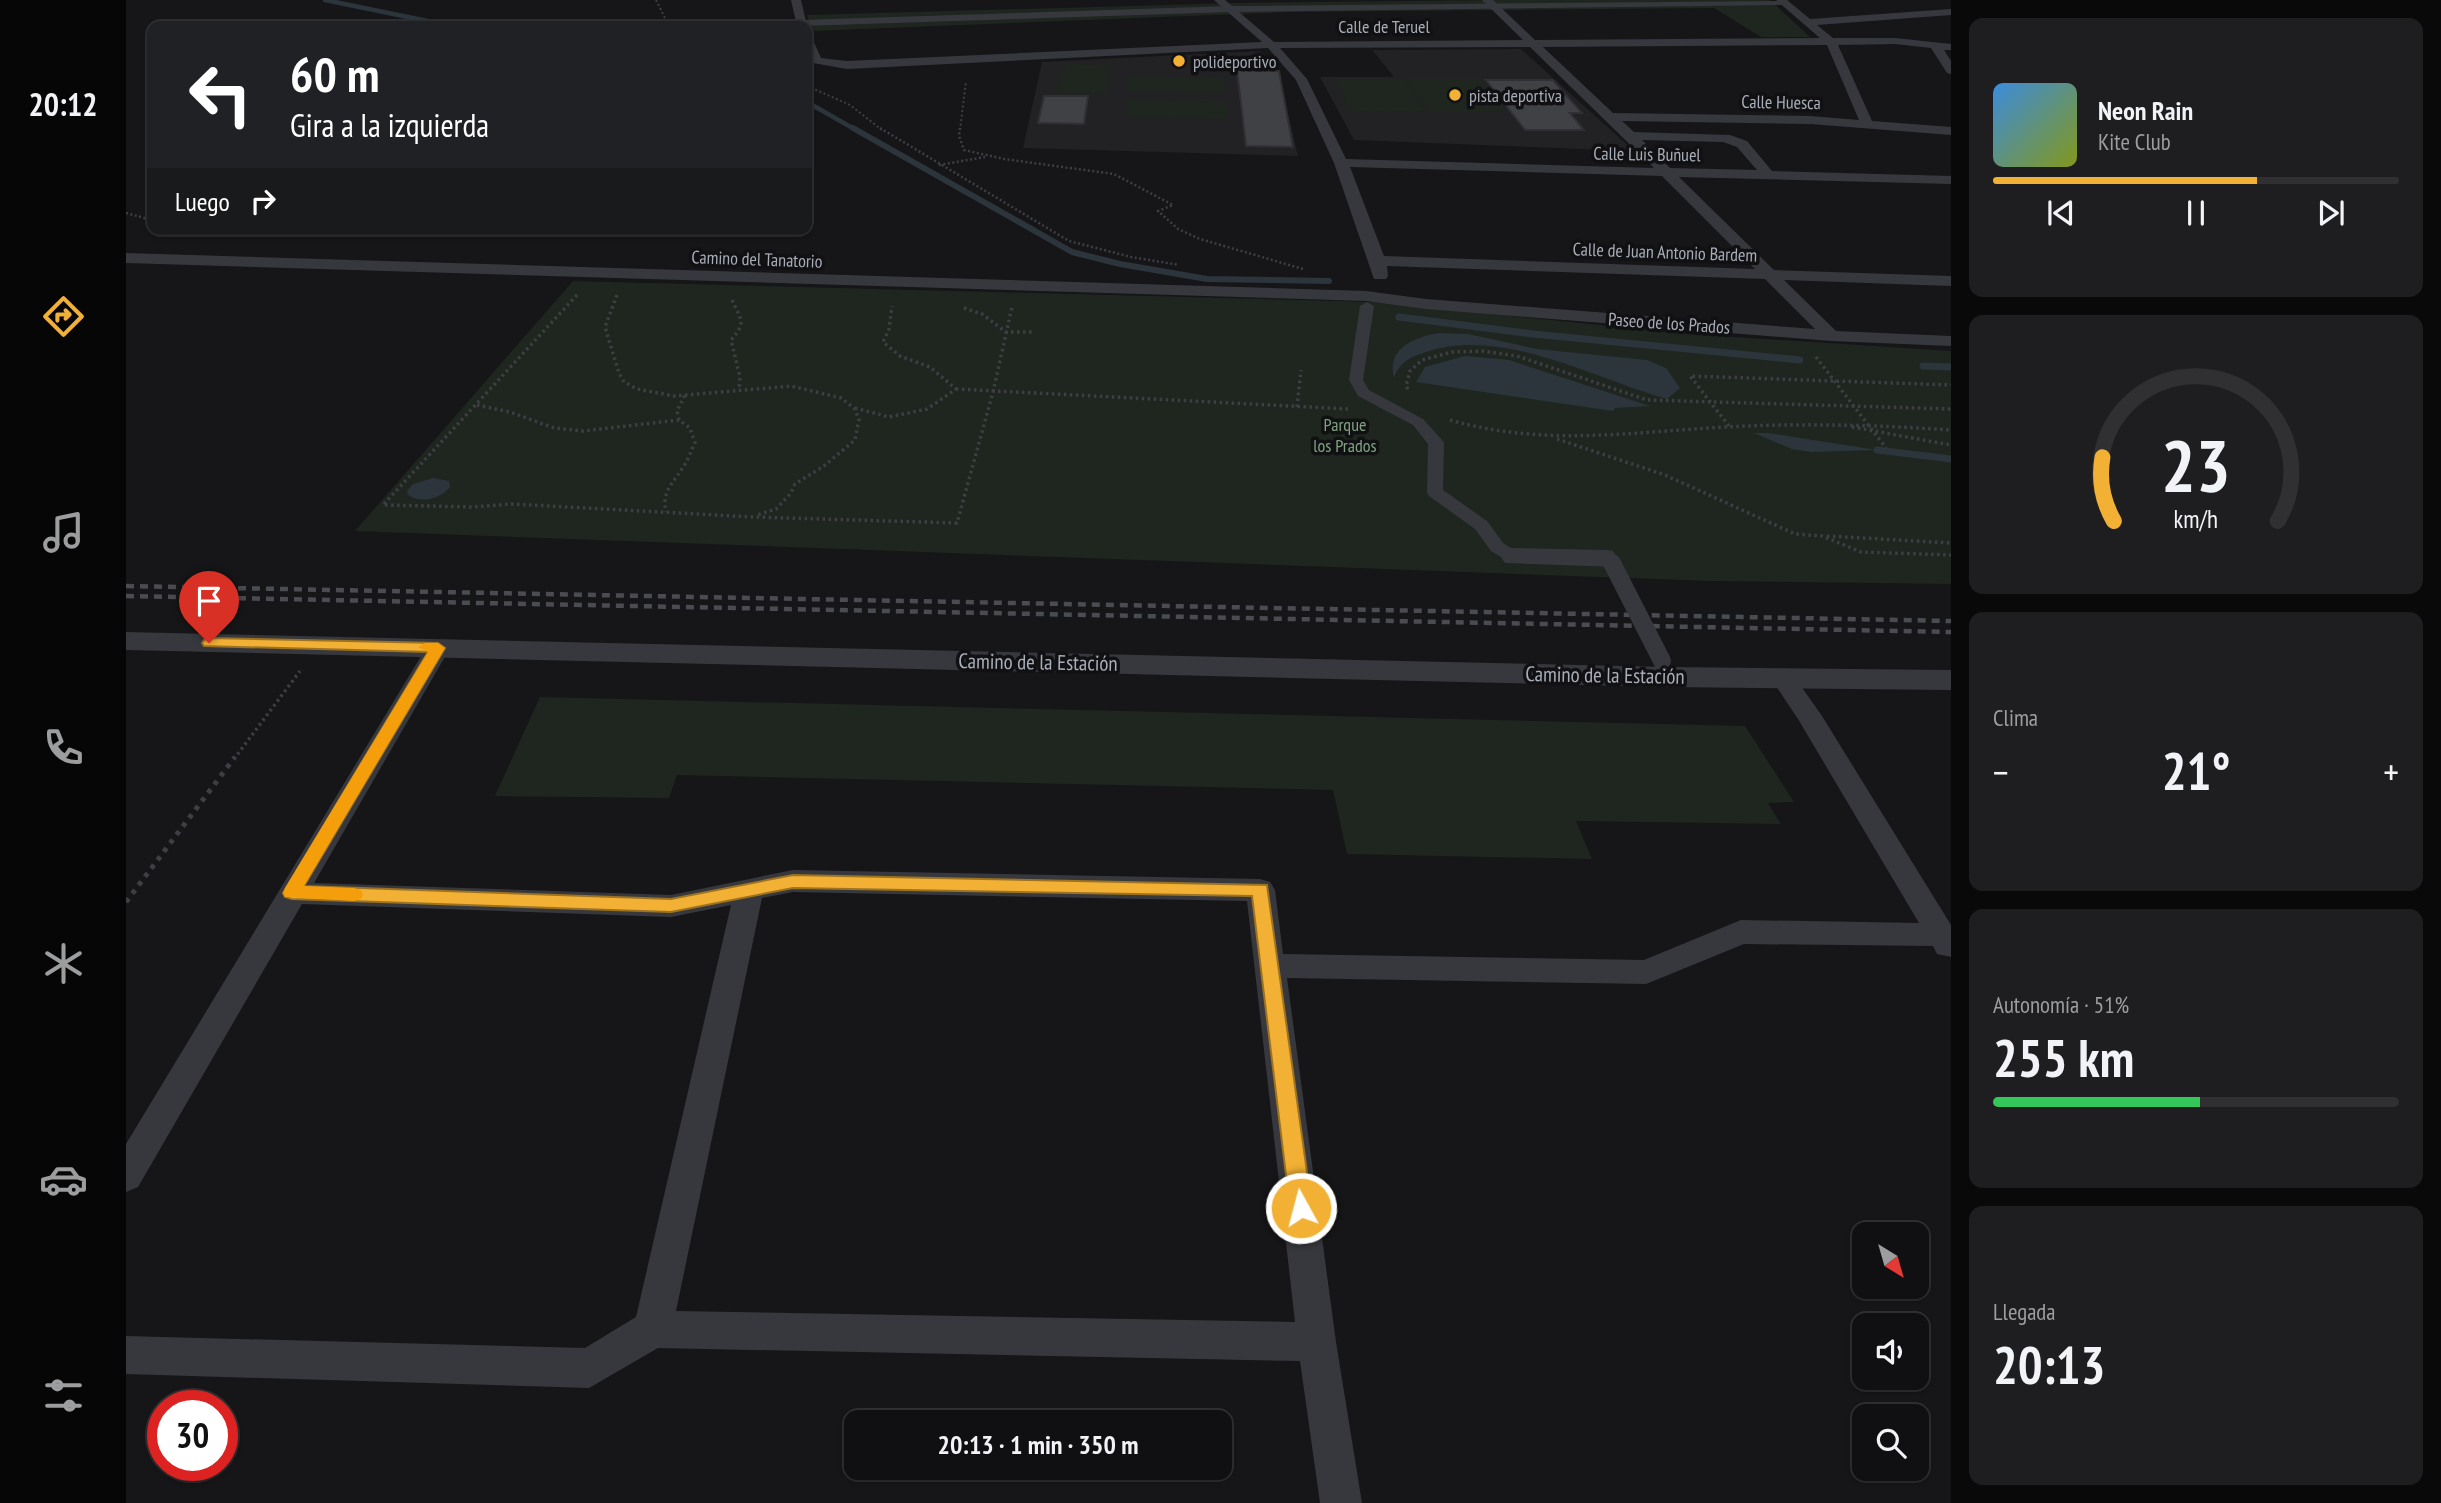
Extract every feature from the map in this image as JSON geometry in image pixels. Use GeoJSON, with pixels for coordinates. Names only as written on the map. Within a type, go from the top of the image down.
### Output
{"type":"FeatureCollection","features":[{"type":"Feature","properties":{"kind":"street"},"geometry":{"type":"LineString","coordinates":[[796,0],[800,21]]}},
{"type":"Feature","properties":{"kind":"street"},"geometry":{"type":"LineString","coordinates":[[1219,0],[1264,37],[1268,45],[1301,79],[1341,163],[1378,261],[1382,287],[1388,298]]}},
{"type":"Feature","properties":{"kind":"street"},"geometry":{"type":"LineString","coordinates":[[812,25],[1231,9],[1783,1],[1831,42],[1867,124]]}},
{"type":"Feature","properties":{"kind":"street"},"geometry":{"type":"LineString","coordinates":[[1491,4],[1611,117],[1831,335]]}},
{"type":"Feature","properties":{"kind":"street"},"geometry":{"type":"LineString","coordinates":[[1809,22],[1951,12]]}},
{"type":"Feature","properties":{"kind":"street"},"geometry":{"type":"LineString","coordinates":[[1934,13],[1951,20]]}},
{"type":"Feature","properties":{"kind":"street","name":"Calle de Teruel"},"geometry":{"type":"LineString","coordinates":[[812,50],[817,61],[847,65],[1268,45],[1895,41],[1951,47]]}},
{"type":"Feature","properties":{"kind":"street"},"geometry":{"type":"LineString","coordinates":[[1935,46],[1951,69]]}},
{"type":"Feature","properties":{"kind":"street","name":"Calle Huesca"},"geometry":{"type":"LineString","coordinates":[[1611,117],[1810,120],[1951,131]]}},
{"type":"Feature","properties":{"kind":"street"},"geometry":{"type":"LineString","coordinates":[[1630,136],[1725,138],[1742,144],[1769,175]]}},
{"type":"Feature","properties":{"kind":"street","name":"Calle Luis Buñuel"},"geometry":{"type":"LineString","coordinates":[[1341,163],[1951,180]]}},
{"type":"Feature","properties":{"kind":"street","name":"Camino del Tanatorio"},"geometry":{"type":"LineString","coordinates":[[126,258],[1388,298]]}},
{"type":"Feature","properties":{"kind":"street","name":"Calle de Juan Antonio Bardem"},"geometry":{"type":"LineString","coordinates":[[1378,261],[1951,281]]}},
{"type":"Feature","properties":{"kind":"street","name":"Paseo de los Prados"},"geometry":{"type":"LineString","coordinates":[[1388,298],[1426,304],[1831,335],[1951,341]]}},
{"type":"Feature","properties":{"kind":"street"},"geometry":{"type":"LineString","coordinates":[[1367,306],[1356,380],[1363,393],[1418,422],[1436,443],[1435,492],[1481,525],[1497,547],[1507,553],[1607,555],[1609,559],[1510,556],[1511,559],[1612,563],[1662,661]]}},
{"type":"Feature","properties":{"kind":"street","name":"Camino de la Estación"},"geometry":{"type":"LineString","coordinates":[[126,641],[1668,677],[1951,680]]}},
{"type":"Feature","properties":{"kind":"street"},"geometry":{"type":"LineString","coordinates":[[126,1175],[438,648]]}},
{"type":"Feature","properties":{"kind":"street"},"geometry":{"type":"LineString","coordinates":[[1782,677],[1809,716],[1946,943]]}},
{"type":"Feature","properties":{"kind":"street"},"geometry":{"type":"LineString","coordinates":[[292,893],[671,906],[793,881],[1260,890],[1272,966],[1317,1342],[1341,1503]]}},
{"type":"Feature","properties":{"kind":"street"},"geometry":{"type":"LineString","coordinates":[[653,1329],[749,891]]}},
{"type":"Feature","properties":{"kind":"street"},"geometry":{"type":"LineString","coordinates":[[1272,966],[1646,972],[1741,932],[1946,943]]}},
{"type":"Feature","properties":{"kind":"street"},"geometry":{"type":"LineString","coordinates":[[126,1354],[589,1368],[653,1329],[1317,1342]]}},
{"type":"Feature","properties":{"kind":"path"},"geometry":{"type":"LineString","coordinates":[[656,0],[666,21]]}},
{"type":"Feature","properties":{"kind":"path"},"geometry":{"type":"LineString","coordinates":[[966,81],[959,136],[964,150],[1114,174],[1173,205],[1158,211],[1178,229],[1200,239],[1308,272],[1295,273]]}},
{"type":"Feature","properties":{"kind":"path"},"geometry":{"type":"LineString","coordinates":[[812,87],[831,93],[865,113],[888,135],[1069,241],[1131,257],[1180,265]]}},
{"type":"Feature","properties":{"kind":"path"},"geometry":{"type":"LineString","coordinates":[[938,165],[989,156]]}},
{"type":"Feature","properties":{"kind":"path"},"geometry":{"type":"LineString","coordinates":[[126,213],[147,219]]}},
{"type":"Feature","properties":{"kind":"path"},"geometry":{"type":"LineString","coordinates":[[577,295],[383,505],[473,507],[511,504],[753,517],[957,523],[993,392],[1017,286]]}},
{"type":"Feature","properties":{"kind":"path"},"geometry":{"type":"LineString","coordinates":[[616,297],[605,327],[612,356],[624,382],[652,393],[685,395],[791,386],[841,398],[854,408],[889,417],[927,409],[956,388]]}},
{"type":"Feature","properties":{"kind":"path"},"geometry":{"type":"LineString","coordinates":[[732,300],[743,321],[742,329],[731,340],[730,349],[741,381],[739,390]]}},
{"type":"Feature","properties":{"kind":"path"},"geometry":{"type":"LineString","coordinates":[[891,306],[889,329],[883,342],[900,356],[930,367],[956,388],[1433,414],[1469,427],[1553,438],[1665,475],[1796,534],[1951,543]]}},
{"type":"Feature","properties":{"kind":"path"},"geometry":{"type":"LineString","coordinates":[[965,308],[982,314],[1006,332],[1033,332]]}},
{"type":"Feature","properties":{"kind":"path"},"geometry":{"type":"LineString","coordinates":[[1410,393],[1406,386],[1410,371],[1422,360],[1452,352],[1483,351],[1517,356],[1647,400],[1951,409]]}},
{"type":"Feature","properties":{"kind":"path"},"geometry":{"type":"LineString","coordinates":[[1815,356],[1886,448]]}},
{"type":"Feature","properties":{"kind":"path"},"geometry":{"type":"LineString","coordinates":[[1297,407],[1301,370]]}},
{"type":"Feature","properties":{"kind":"path"},"geometry":{"type":"LineString","coordinates":[[1729,427],[1690,376],[1951,384]]}},
{"type":"Feature","properties":{"kind":"path"},"geometry":{"type":"LineString","coordinates":[[666,512],[663,502],[667,486],[682,468],[695,443],[690,428],[679,420],[677,411],[685,395]]}},
{"type":"Feature","properties":{"kind":"path"},"geometry":{"type":"LineString","coordinates":[[476,405],[510,412],[554,428],[583,431],[679,420]]}},
{"type":"Feature","properties":{"kind":"path"},"geometry":{"type":"LineString","coordinates":[[753,517],[776,509],[791,493],[795,484],[824,466],[855,440],[859,419],[854,408]]}},
{"type":"Feature","properties":{"kind":"path"},"geometry":{"type":"LineString","coordinates":[[1553,438],[1729,427],[1842,424],[1951,430]]}},
{"type":"Feature","properties":{"kind":"path"},"geometry":{"type":"LineString","coordinates":[[1842,424],[1951,445]]}},
{"type":"Feature","properties":{"kind":"path"},"geometry":{"type":"LineString","coordinates":[[1822,536],[1861,552],[1951,555]]}},
{"type":"Feature","properties":{"kind":"path"},"geometry":{"type":"LineString","coordinates":[[126,902],[320,645]]}},
{"type":"Feature","properties":{"kind":"shaded area"},"geometry":{"type":"Polygon","coordinates":[[[1521,49],[1634,151],[1354,140],[1320,77],[1394,77],[1372,50],[1521,49]]]}},
{"type":"Feature","properties":{"kind":"shaded area"},"geometry":{"type":"Polygon","coordinates":[[[1261,51],[1278,71],[1298,156],[1023,148],[1042,62],[1261,51]]]}},
{"type":"Feature","properties":{"kind":"shaded area"},"geometry":{"type":"Polygon","coordinates":[[[1439,333],[1468,334],[1537,349],[1647,360],[1666,368],[1680,388],[1667,399],[1548,358],[1485,346],[1455,346],[1420,354],[1403,364],[1394,378],[1394,359],[1404,346],[1421,337],[1439,333]]]}},
{"type":"Feature","properties":{"kind":"shaded area"},"geometry":{"type":"Polygon","coordinates":[[[1465,356],[1509,360],[1650,406],[1615,408],[1613,411],[1416,382],[1425,367],[1465,356]]]}},
{"type":"Feature","properties":{"kind":"shaded area"},"geometry":{"type":"Polygon","coordinates":[[[1754,433],[1877,450],[1811,452],[1792,449],[1754,433]]]}},
{"type":"Feature","properties":{"kind":"shaded area"},"geometry":{"type":"Polygon","coordinates":[[[433,478],[449,481],[450,487],[441,495],[430,499],[408,495],[407,491],[413,484],[433,478]]]}},
{"type":"Feature","properties":{"kind":"green space"},"geometry":{"type":"Polygon","coordinates":[[[1770,0],[1810,37],[1761,37],[1714,8],[1288,12],[812,31],[812,21],[809,21],[807,15],[1236,3],[1770,0]]]}},
{"type":"Feature","properties":{"kind":"green space"},"geometry":{"type":"Polygon","coordinates":[[[1065,64],[1111,65],[1107,94],[1058,93],[1065,64]]]}},
{"type":"Feature","properties":{"kind":"green space"},"geometry":{"type":"Polygon","coordinates":[[[1129,76],[1224,78],[1225,93],[1127,91],[1129,76]]]}},
{"type":"Feature","properties":{"kind":"green space","name":"pista deportiva"},"geometry":{"type":"Polygon","coordinates":[[[1335,79],[1404,79],[1425,111],[1352,112],[1335,79]]]}},
{"type":"Feature","properties":{"kind":"green space","name":"pista deportiva"},"geometry":{"type":"Polygon","coordinates":[[[1407,79],[1478,79],[1504,111],[1429,111],[1407,79]]]}},
{"type":"Feature","properties":{"kind":"green space"},"geometry":{"type":"Polygon","coordinates":[[[1128,100],[1227,103],[1228,119],[1126,116],[1128,100]]]}},
{"type":"Feature","properties":{"kind":"green space","name":"Parque los Prados"},"geometry":{"type":"Polygon","coordinates":[[[573,281],[1375,302],[1688,334],[1951,351],[1951,584],[1710,581],[355,531],[573,281]]]}},
{"type":"Feature","properties":{"kind":"green space"},"geometry":{"type":"Polygon","coordinates":[[[540,697],[1745,726],[1794,802],[1768,803],[1781,824],[1576,821],[1592,859],[1347,854],[1333,790],[677,775],[669,798],[495,796],[540,697]]]}},
{"type":"Feature","properties":{"kind":"building"},"geometry":{"type":"Polygon","coordinates":[[[1237,70],[1279,71],[1293,147],[1246,146],[1237,70]]]}},
{"type":"Feature","properties":{"kind":"building"},"geometry":{"type":"Polygon","coordinates":[[[1486,80],[1553,80],[1582,113],[1570,113],[1584,130],[1525,130],[1486,80]]]}},
{"type":"Feature","properties":{"kind":"building"},"geometry":{"type":"Polygon","coordinates":[[[1044,96],[1088,96],[1084,124],[1038,123],[1044,96]]]}},
{"type":"Feature","properties":{"kind":"waterway"},"geometry":{"type":"LineString","coordinates":[[325,0],[428,21]]}},
{"type":"Feature","properties":{"kind":"waterway"},"geometry":{"type":"LineString","coordinates":[[812,105],[856,130]]}},
{"type":"Feature","properties":{"kind":"waterway"},"geometry":{"type":"LineString","coordinates":[[853,128],[1072,252],[1120,264],[1207,279],[1329,281]]}},
{"type":"Feature","properties":{"kind":"waterway"},"geometry":{"type":"LineString","coordinates":[[1399,317],[1533,334],[1800,360]]}},
{"type":"Feature","properties":{"kind":"waterway"},"geometry":{"type":"LineString","coordinates":[[1923,366],[1951,367]]}},
{"type":"Feature","properties":{"kind":"waterway"},"geometry":{"type":"LineString","coordinates":[[1877,450],[1951,459]]}},
{"type":"Feature","properties":{"kind":"railway"},"geometry":{"type":"LineString","coordinates":[[126,586],[1951,621]]}},
{"type":"Feature","properties":{"kind":"railway"},"geometry":{"type":"LineString","coordinates":[[126,596],[1951,632]]}},
{"type":"Feature","properties":{"kind":"slow traffic"},"geometry":{"type":"LineString","coordinates":[[354,895],[292,893],[438,648],[425,647]]}},
{"type":"Feature","properties":{"kind":"place","name":"polideportivo"},"geometry":{"type":"Point","coordinates":[1179,61]}},
{"type":"Feature","properties":{"kind":"place","name":"pista deportiva"},"geometry":{"type":"Point","coordinates":[1455,95]}},
{"type":"Feature","properties":{"kind":"route"},"geometry":{"type":"LineString","coordinates":[[209,643],[438,648],[292,893],[671,906],[793,881],[1260,890],[1272,966],[1301,1208]]}}]}
